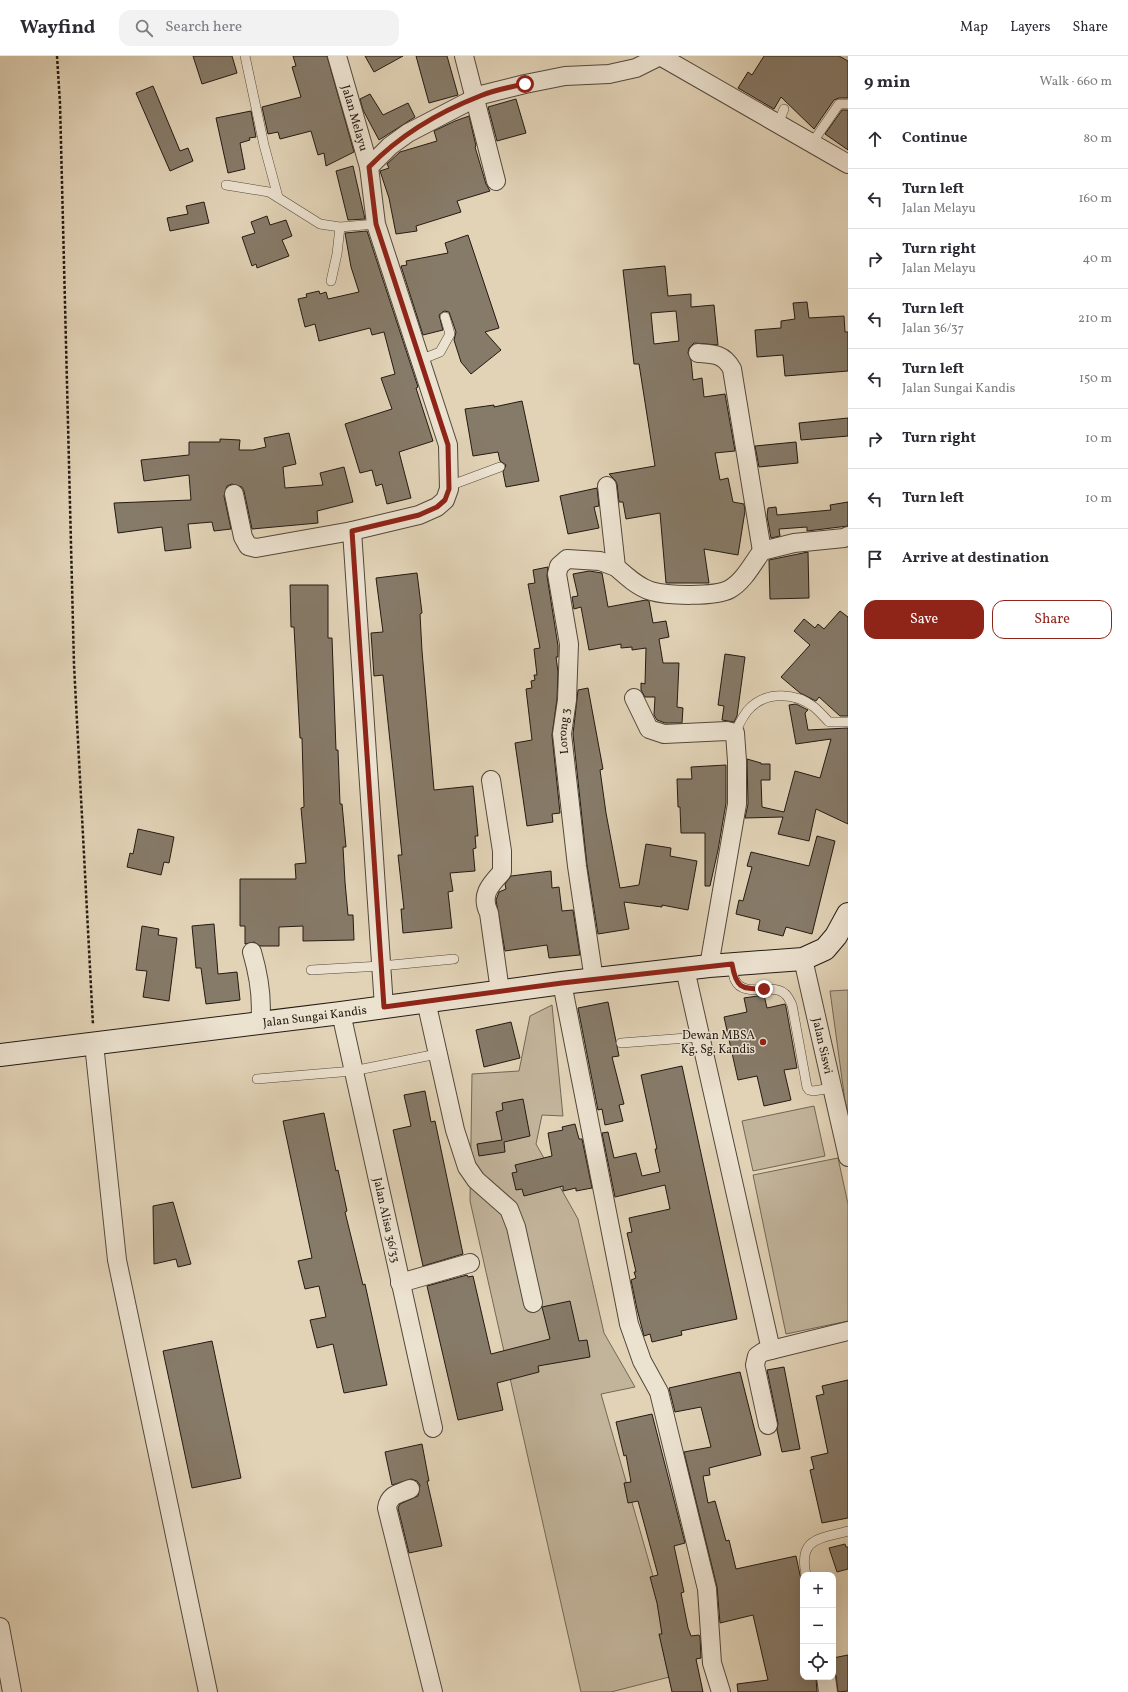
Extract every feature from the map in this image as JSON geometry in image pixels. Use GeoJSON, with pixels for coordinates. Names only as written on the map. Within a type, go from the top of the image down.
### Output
{"type":"FeatureCollection","features":[{"type":"Feature","properties":{"kind":"street","name":"Jalan Melayu"},"geometry":{"type":"LineString","coordinates":[[234,494],[242,537],[248,546],[256,548],[352,531],[419,515],[437,507],[445,500],[449,486],[448,445],[376,224],[369,167],[337,56]]}},
{"type":"Feature","properties":{"kind":"street"},"geometry":{"type":"LineString","coordinates":[[464,56],[496,181]]}},
{"type":"Feature","properties":{"kind":"street"},"geometry":{"type":"LineString","coordinates":[[369,167],[385,151],[408,133],[475,99],[525,84],[565,76],[609,74],[636,68],[660,56],[781,116],[812,143],[848,164]]}},
{"type":"Feature","properties":{"kind":"street"},"geometry":{"type":"LineString","coordinates":[[363,146],[385,151]]}},
{"type":"Feature","properties":{"kind":"street"},"geometry":{"type":"LineString","coordinates":[[698,353],[715,354],[727,360],[732,369],[762,551],[794,543],[844,538],[848,536]]}},
{"type":"Feature","properties":{"kind":"street"},"geometry":{"type":"LineString","coordinates":[[607,486],[616,567]]}},
{"type":"Feature","properties":{"kind":"street"},"geometry":{"type":"LineString","coordinates":[[352,531],[384,1007]]}},
{"type":"Feature","properties":{"kind":"street","name":"Lorong 3"},"geometry":{"type":"LineString","coordinates":[[594,980],[577,866],[562,734],[567,700],[569,644],[557,574],[559,566],[567,559],[600,560],[616,567],[632,581],[651,591],[675,595],[702,594],[730,589],[746,574],[762,551]]}},
{"type":"Feature","properties":{"kind":"street"},"geometry":{"type":"LineString","coordinates":[[634,698],[649,729],[664,734],[727,731],[735,733],[738,761],[738,804],[709,966]]}},
{"type":"Feature","properties":{"kind":"street"},"geometry":{"type":"LineString","coordinates":[[490,780],[502,851],[502,872],[488,886],[485,904],[489,913],[500,991]]}},
{"type":"Feature","properties":{"kind":"street","name":"Jalan Sungai Kandis"},"geometry":{"type":"LineString","coordinates":[[0,1055],[341,1013],[562,983],[709,966],[803,959],[825,949],[836,936],[848,914]]}},
{"type":"Feature","properties":{"kind":"street"},"geometry":{"type":"LineString","coordinates":[[252,952],[261,991],[262,1008],[260,1023]]}},
{"type":"Feature","properties":{"kind":"street","name":"Jalan Siswi"},"geometry":{"type":"LineString","coordinates":[[803,959],[848,1157]]}},
{"type":"Feature","properties":{"kind":"street"},"geometry":{"type":"LineString","coordinates":[[685,969],[771,1350]]}},
{"type":"Feature","properties":{"kind":"street"},"geometry":{"type":"LineString","coordinates":[[562,983],[629,1324],[642,1361],[659,1392],[707,1589],[712,1663],[721,1692]]}},
{"type":"Feature","properties":{"kind":"street"},"geometry":{"type":"LineString","coordinates":[[426,1001],[455,1130],[467,1168],[476,1180],[509,1209],[516,1227],[533,1304]]}},
{"type":"Feature","properties":{"kind":"street","name":"Jalan Alisa 36/33"},"geometry":{"type":"LineString","coordinates":[[341,1013],[433,1428]]}},
{"type":"Feature","properties":{"kind":"street"},"geometry":{"type":"LineString","coordinates":[[94,1044],[117,1260],[208,1692]]}},
{"type":"Feature","properties":{"kind":"street"},"geometry":{"type":"LineString","coordinates":[[400,1283],[470,1263]]}},
{"type":"Feature","properties":{"kind":"street"},"geometry":{"type":"LineString","coordinates":[[768,1425],[755,1365],[757,1356],[762,1352],[848,1331]]}},
{"type":"Feature","properties":{"kind":"street"},"geometry":{"type":"LineString","coordinates":[[410,1489],[393,1496],[388,1501],[388,1508],[433,1692]]}},
{"type":"Feature","properties":{"kind":"street"},"geometry":{"type":"LineString","coordinates":[[0,1627],[12,1692]]}},
{"type":"Feature","properties":{"kind":"street"},"geometry":{"type":"LineString","coordinates":[[826,1680],[828,1692]]}},
{"type":"Feature","properties":{"kind":"lane"},"geometry":{"type":"LineString","coordinates":[[245,56],[264,145],[278,197]]}},
{"type":"Feature","properties":{"kind":"lane"},"geometry":{"type":"LineString","coordinates":[[812,143],[839,104],[848,104]]}},
{"type":"Feature","properties":{"kind":"lane"},"geometry":{"type":"LineString","coordinates":[[226,185],[261,191],[278,197],[300,213],[320,224],[340,228],[376,224]]}},
{"type":"Feature","properties":{"kind":"lane"},"geometry":{"type":"LineString","coordinates":[[331,281],[337,254],[340,228]]}},
{"type":"Feature","properties":{"kind":"lane"},"geometry":{"type":"LineString","coordinates":[[420,360],[440,352],[450,334],[445,317]]}},
{"type":"Feature","properties":{"kind":"lane"},"geometry":{"type":"LineString","coordinates":[[449,486],[500,467]]}},
{"type":"Feature","properties":{"kind":"lane"},"geometry":{"type":"LineString","coordinates":[[735,733],[750,707],[760,700],[776,696],[793,696],[814,706],[829,722],[848,722]]}},
{"type":"Feature","properties":{"kind":"lane"},"geometry":{"type":"LineString","coordinates":[[311,970],[381,966],[454,959]]}},
{"type":"Feature","properties":{"kind":"lane"},"geometry":{"type":"LineString","coordinates":[[732,964],[735,981],[742,987],[750,989],[779,990],[786,994],[792,1005],[807,1087],[809,1090],[813,1091],[832,1088]]}},
{"type":"Feature","properties":{"kind":"lane"},"geometry":{"type":"LineString","coordinates":[[621,1043],[700,1036]]}},
{"type":"Feature","properties":{"kind":"lane"},"geometry":{"type":"LineString","coordinates":[[257,1079],[353,1071],[437,1054]]}},
{"type":"Feature","properties":{"kind":"lane"},"geometry":{"type":"LineString","coordinates":[[805,1572],[803,1562],[804,1552],[808,1546],[821,1539],[848,1531]]}},
{"type":"Feature","properties":{"kind":"path"},"geometry":{"type":"LineString","coordinates":[[57,56],[60,103],[74,665],[94,1044]]}},
{"type":"Feature","properties":{"kind":"shaded area"},"geometry":{"type":"Polygon","coordinates":[[[848,990],[848,1112],[845,1101],[830,991],[848,990]]]}},
{"type":"Feature","properties":{"kind":"shaded area"},"geometry":{"type":"Polygon","coordinates":[[[552,1005],[563,1116],[542,1115],[536,1144],[578,1219],[604,1333],[635,1387],[601,1394],[681,1674],[611,1692],[581,1692],[470,1201],[472,1074],[519,1071],[530,1016],[552,1005]]]}},
{"type":"Feature","properties":{"kind":"shaded area"},"geometry":{"type":"Polygon","coordinates":[[[814,1106],[825,1156],[753,1171],[742,1121],[814,1106]]]}},
{"type":"Feature","properties":{"kind":"shaded area"},"geometry":{"type":"Polygon","coordinates":[[[838,1158],[848,1204],[848,1321],[786,1334],[753,1175],[838,1158]]]}},
{"type":"Feature","properties":{"kind":"building"},"geometry":{"type":"Polygon","coordinates":[[[193,56],[232,56],[237,73],[202,84],[193,56]]]}},
{"type":"Feature","properties":{"kind":"building"},"geometry":{"type":"Polygon","coordinates":[[[293,56],[327,56],[354,152],[326,166],[324,153],[318,155],[311,131],[280,139],[278,132],[268,134],[262,107],[301,97],[292,67],[296,66],[293,56]]]}},
{"type":"Feature","properties":{"kind":"building"},"geometry":{"type":"Polygon","coordinates":[[[365,56],[403,56],[374,72],[365,56]]]}},
{"type":"Feature","properties":{"kind":"building"},"geometry":{"type":"Polygon","coordinates":[[[416,56],[447,56],[458,95],[429,103],[416,56]]]}},
{"type":"Feature","properties":{"kind":"building"},"geometry":{"type":"Polygon","coordinates":[[[764,56],[839,56],[848,61],[848,98],[839,98],[834,100],[814,129],[781,97],[774,109],[738,88],[748,72],[752,75],[764,56]]]}},
{"type":"Feature","properties":{"kind":"building"},"geometry":{"type":"Polygon","coordinates":[[[153,86],[180,151],[188,148],[193,161],[170,171],[136,93],[153,86]]]}},
{"type":"Feature","properties":{"kind":"building"},"geometry":{"type":"Polygon","coordinates":[[[370,94],[383,115],[408,103],[415,117],[379,140],[363,110],[360,99],[370,94]]]}},
{"type":"Feature","properties":{"kind":"building"},"geometry":{"type":"Polygon","coordinates":[[[516,99],[526,133],[497,141],[488,107],[516,99]]]}},
{"type":"Feature","properties":{"kind":"building"},"geometry":{"type":"Polygon","coordinates":[[[842,110],[848,110],[848,150],[825,134],[842,110]]]}},
{"type":"Feature","properties":{"kind":"building"},"geometry":{"type":"Polygon","coordinates":[[[251,111],[256,137],[249,138],[250,140],[240,143],[245,169],[228,173],[216,118],[251,111]]]}},
{"type":"Feature","properties":{"kind":"building"},"geometry":{"type":"Polygon","coordinates":[[[469,116],[475,147],[486,184],[490,191],[457,201],[461,212],[416,226],[417,231],[396,234],[389,198],[380,171],[389,168],[387,164],[400,152],[437,141],[434,131],[469,116]]]}},
{"type":"Feature","properties":{"kind":"building"},"geometry":{"type":"Polygon","coordinates":[[[353,166],[365,219],[348,220],[336,171],[353,166]]]}},
{"type":"Feature","properties":{"kind":"building"},"geometry":{"type":"Polygon","coordinates":[[[204,202],[209,223],[170,231],[167,218],[188,214],[186,206],[204,202]]]}},
{"type":"Feature","properties":{"kind":"building"},"geometry":{"type":"Polygon","coordinates":[[[267,216],[270,225],[286,220],[292,236],[282,240],[289,256],[257,268],[256,264],[252,266],[242,237],[255,233],[251,222],[267,216]]]}},
{"type":"Feature","properties":{"kind":"building"},"geometry":{"type":"Polygon","coordinates":[[[367,231],[418,387],[416,388],[433,441],[399,452],[411,498],[387,504],[382,484],[376,486],[372,470],[360,473],[345,424],[392,409],[381,378],[395,374],[384,332],[372,335],[370,328],[319,341],[315,324],[305,327],[298,299],[307,297],[306,294],[319,291],[320,294],[326,292],[328,299],[359,292],[351,267],[345,233],[367,231]]]}},
{"type":"Feature","properties":{"kind":"building"},"geometry":{"type":"Polygon","coordinates":[[[468,235],[499,328],[485,332],[501,350],[471,374],[461,362],[454,340],[456,332],[449,312],[444,311],[439,315],[443,330],[423,335],[401,266],[407,265],[406,261],[448,253],[445,243],[468,235]]]}},
{"type":"Feature","properties":{"kind":"building"},"geometry":{"type":"Polygon","coordinates":[[[665,266],[668,296],[691,294],[691,307],[714,305],[718,345],[694,343],[689,348],[688,353],[691,360],[693,380],[702,378],[704,397],[725,394],[735,451],[715,453],[720,480],[728,478],[733,502],[744,504],[745,511],[738,555],[704,549],[709,583],[666,583],[660,513],[626,519],[623,502],[619,502],[617,484],[609,474],[655,466],[639,364],[634,364],[623,270],[665,266]],[[676,311],[651,313],[654,344],[679,341],[676,311]]]}},
{"type":"Feature","properties":{"kind":"building"},"geometry":{"type":"Polygon","coordinates":[[[807,302],[809,318],[844,316],[845,332],[848,332],[848,371],[785,376],[783,355],[757,357],[755,330],[781,328],[781,321],[795,319],[793,303],[807,302]]]}},
{"type":"Feature","properties":{"kind":"building"},"geometry":{"type":"Polygon","coordinates":[[[522,401],[539,481],[506,487],[503,472],[506,465],[500,461],[498,452],[473,456],[465,409],[494,405],[494,407],[522,401]]]}},
{"type":"Feature","properties":{"kind":"building"},"geometry":{"type":"Polygon","coordinates":[[[848,418],[848,436],[801,440],[799,423],[848,418]]]}},
{"type":"Feature","properties":{"kind":"building"},"geometry":{"type":"Polygon","coordinates":[[[289,433],[296,464],[283,467],[285,488],[323,485],[320,473],[344,467],[353,502],[317,511],[318,523],[252,529],[244,491],[242,487],[232,484],[227,486],[224,496],[231,529],[214,531],[212,522],[188,524],[191,548],[165,551],[162,527],[118,533],[114,503],[191,500],[189,475],[144,481],[141,460],[189,455],[189,442],[220,442],[220,439],[240,440],[239,450],[253,450],[266,447],[264,438],[289,433]]]}},
{"type":"Feature","properties":{"kind":"building"},"geometry":{"type":"Polygon","coordinates":[[[796,442],[798,463],[759,467],[755,446],[796,442]]]}},
{"type":"Feature","properties":{"kind":"building"},"geometry":{"type":"Polygon","coordinates":[[[597,488],[599,506],[594,507],[599,528],[568,534],[560,496],[597,488]]]}},
{"type":"Feature","properties":{"kind":"building"},"geometry":{"type":"Polygon","coordinates":[[[848,502],[848,526],[807,531],[807,527],[779,529],[780,536],[771,538],[767,516],[768,508],[776,507],[777,515],[831,510],[830,505],[848,502]]]}},
{"type":"Feature","properties":{"kind":"building"},"geometry":{"type":"Polygon","coordinates":[[[808,552],[809,598],[770,599],[769,560],[808,552]]]}},
{"type":"Feature","properties":{"kind":"building"},"geometry":{"type":"Polygon","coordinates":[[[548,567],[547,576],[558,646],[558,657],[556,657],[558,672],[557,699],[552,735],[560,813],[552,814],[553,822],[527,826],[515,743],[532,740],[526,689],[532,688],[531,681],[535,680],[534,675],[537,675],[534,649],[540,648],[528,584],[535,583],[533,570],[548,567]]]}},
{"type":"Feature","properties":{"kind":"building"},"geometry":{"type":"Polygon","coordinates":[[[589,571],[602,573],[608,607],[646,600],[649,601],[653,623],[666,621],[669,637],[659,639],[663,663],[679,663],[677,707],[683,708],[682,723],[665,723],[657,720],[654,715],[655,697],[645,697],[641,690],[641,683],[645,684],[646,648],[632,650],[632,647],[621,648],[621,644],[589,650],[581,607],[574,609],[572,597],[578,596],[573,574],[589,571]]]}},
{"type":"Feature","properties":{"kind":"building"},"geometry":{"type":"Polygon","coordinates":[[[417,573],[422,613],[420,614],[422,651],[434,790],[473,786],[478,836],[475,836],[476,848],[473,849],[475,871],[450,873],[453,891],[448,892],[452,928],[403,933],[401,909],[404,909],[398,855],[402,855],[383,675],[374,676],[371,633],[383,632],[376,578],[417,573]]]}},
{"type":"Feature","properties":{"kind":"building"},"geometry":{"type":"Polygon","coordinates":[[[290,585],[328,585],[328,638],[332,638],[336,750],[338,750],[340,804],[342,804],[346,847],[343,847],[345,882],[348,915],[353,915],[354,940],[303,941],[303,926],[279,927],[279,946],[260,946],[254,942],[245,944],[245,926],[240,926],[240,879],[296,879],[295,864],[306,863],[301,808],[304,807],[302,738],[300,738],[294,627],[291,627],[290,585]]]}},
{"type":"Feature","properties":{"kind":"building"},"geometry":{"type":"Polygon","coordinates":[[[840,611],[848,617],[848,716],[840,716],[819,697],[816,701],[800,693],[781,677],[810,645],[794,631],[804,619],[815,628],[818,624],[824,629],[840,611]]]}},
{"type":"Feature","properties":{"kind":"building"},"geometry":{"type":"Polygon","coordinates":[[[725,654],[745,657],[737,716],[734,722],[722,720],[724,706],[718,705],[725,654]]]}},
{"type":"Feature","properties":{"kind":"building"},"geometry":{"type":"Polygon","coordinates":[[[588,688],[603,769],[600,770],[606,813],[620,888],[639,885],[646,844],[671,848],[670,856],[697,861],[688,910],[662,905],[662,907],[624,902],[629,929],[598,934],[587,865],[573,734],[578,690],[588,688]]]}},
{"type":"Feature","properties":{"kind":"building"},"geometry":{"type":"Polygon","coordinates":[[[796,704],[808,710],[805,713],[808,730],[848,728],[848,824],[816,809],[809,841],[778,834],[783,817],[745,818],[748,804],[747,759],[761,764],[770,764],[770,780],[761,780],[762,807],[784,812],[795,771],[820,778],[831,739],[796,744],[789,705],[796,704]]]}},
{"type":"Feature","properties":{"kind":"building"},"geometry":{"type":"Polygon","coordinates":[[[726,765],[726,803],[718,850],[710,886],[705,886],[705,833],[681,833],[677,779],[692,779],[691,767],[726,765]]]}},
{"type":"Feature","properties":{"kind":"building"},"geometry":{"type":"Polygon","coordinates":[[[138,829],[174,837],[169,863],[164,862],[161,875],[127,867],[130,853],[133,854],[138,829]]]}},
{"type":"Feature","properties":{"kind":"building"},"geometry":{"type":"Polygon","coordinates":[[[817,836],[835,841],[812,934],[786,927],[783,936],[758,930],[760,920],[736,914],[739,900],[743,901],[752,867],[747,866],[751,852],[809,866],[817,836]]]}},
{"type":"Feature","properties":{"kind":"building"},"geometry":{"type":"Polygon","coordinates":[[[551,871],[552,888],[559,887],[562,911],[573,910],[580,955],[549,958],[547,945],[505,951],[496,900],[499,892],[506,889],[505,884],[511,876],[551,871]]]}},
{"type":"Feature","properties":{"kind":"building"},"geometry":{"type":"Polygon","coordinates":[[[214,924],[218,974],[237,972],[240,1000],[206,1004],[201,968],[196,968],[192,926],[214,924]]]}},
{"type":"Feature","properties":{"kind":"building"},"geometry":{"type":"Polygon","coordinates":[[[142,926],[159,929],[158,935],[177,938],[169,1001],[143,997],[147,971],[136,970],[142,926]]]}},
{"type":"Feature","properties":{"kind":"building","name":"Dewan MBSA Kg. Sg. Kandis"},"geometry":{"type":"Polygon","coordinates":[[[764,995],[767,1008],[785,1004],[797,1068],[784,1070],[791,1100],[764,1106],[757,1076],[738,1080],[724,1017],[747,1012],[744,998],[764,995]]]}},
{"type":"Feature","properties":{"kind":"building"},"geometry":{"type":"Polygon","coordinates":[[[608,1002],[619,1056],[612,1057],[624,1104],[619,1105],[623,1121],[605,1125],[602,1109],[598,1110],[578,1008],[608,1002]]]}},
{"type":"Feature","properties":{"kind":"building"},"geometry":{"type":"Polygon","coordinates":[[[511,1022],[520,1058],[484,1067],[476,1030],[511,1022]]]}},
{"type":"Feature","properties":{"kind":"building"},"geometry":{"type":"Polygon","coordinates":[[[682,1066],[737,1319],[681,1331],[682,1335],[652,1342],[650,1334],[644,1336],[637,1309],[631,1280],[636,1278],[634,1272],[636,1272],[627,1233],[632,1232],[629,1218],[670,1209],[665,1185],[615,1197],[602,1133],[608,1132],[614,1158],[636,1153],[642,1176],[660,1172],[655,1149],[657,1149],[641,1075],[682,1066]]]}},
{"type":"Feature","properties":{"kind":"building"},"geometry":{"type":"Polygon","coordinates":[[[425,1091],[431,1122],[435,1121],[463,1254],[423,1266],[393,1130],[411,1126],[404,1095],[425,1091]]]}},
{"type":"Feature","properties":{"kind":"building"},"geometry":{"type":"Polygon","coordinates":[[[523,1099],[530,1136],[504,1142],[505,1152],[479,1156],[477,1144],[502,1140],[496,1112],[503,1110],[502,1103],[523,1099]]]}},
{"type":"Feature","properties":{"kind":"building"},"geometry":{"type":"Polygon","coordinates":[[[324,1113],[336,1171],[338,1170],[347,1211],[345,1212],[363,1285],[365,1284],[387,1385],[344,1393],[333,1344],[317,1348],[310,1320],[326,1317],[319,1286],[305,1289],[298,1261],[312,1258],[283,1121],[324,1113]]]}},
{"type":"Feature","properties":{"kind":"building"},"geometry":{"type":"Polygon","coordinates":[[[575,1124],[579,1139],[582,1139],[592,1188],[576,1191],[576,1188],[563,1191],[563,1186],[524,1196],[522,1189],[516,1190],[512,1173],[517,1172],[515,1165],[552,1156],[548,1133],[563,1130],[562,1127],[575,1124]]]}},
{"type":"Feature","properties":{"kind":"building"},"geometry":{"type":"Polygon","coordinates":[[[173,1202],[191,1264],[178,1267],[176,1259],[154,1264],[153,1206],[173,1202]]]}},
{"type":"Feature","properties":{"kind":"building"},"geometry":{"type":"Polygon","coordinates":[[[467,1275],[468,1277],[473,1276],[491,1354],[550,1339],[542,1307],[570,1301],[579,1341],[587,1340],[590,1357],[538,1366],[539,1372],[497,1383],[503,1410],[458,1420],[427,1286],[467,1275]]]}},
{"type":"Feature","properties":{"kind":"building"},"geometry":{"type":"Polygon","coordinates":[[[212,1341],[241,1478],[192,1488],[163,1351],[212,1341]]]}},
{"type":"Feature","properties":{"kind":"building"},"geometry":{"type":"Polygon","coordinates":[[[784,1367],[800,1449],[782,1452],[777,1430],[778,1423],[767,1370],[784,1367]]]}},
{"type":"Feature","properties":{"kind":"building"},"geometry":{"type":"Polygon","coordinates":[[[740,1372],[761,1455],[709,1468],[710,1475],[703,1476],[708,1503],[715,1501],[726,1541],[729,1540],[736,1569],[796,1556],[800,1575],[800,1680],[816,1680],[817,1692],[738,1692],[737,1684],[768,1680],[753,1615],[720,1623],[717,1587],[684,1452],[711,1447],[701,1407],[675,1412],[669,1388],[740,1372]]]}},
{"type":"Feature","properties":{"kind":"building"},"geometry":{"type":"Polygon","coordinates":[[[848,1380],[848,1518],[822,1523],[810,1470],[814,1469],[811,1457],[828,1453],[816,1396],[824,1394],[822,1386],[848,1380]]]}},
{"type":"Feature","properties":{"kind":"building"},"geometry":{"type":"Polygon","coordinates":[[[652,1414],[685,1543],[674,1546],[684,1592],[681,1593],[688,1628],[691,1636],[699,1635],[700,1637],[701,1658],[696,1659],[703,1692],[672,1692],[659,1634],[662,1634],[657,1603],[650,1577],[658,1575],[638,1501],[628,1503],[624,1483],[631,1482],[626,1455],[624,1456],[616,1422],[652,1414]]]}},
{"type":"Feature","properties":{"kind":"building"},"geometry":{"type":"Polygon","coordinates":[[[422,1444],[429,1481],[427,1481],[442,1546],[409,1553],[398,1508],[400,1504],[418,1496],[420,1485],[417,1481],[411,1479],[392,1485],[385,1452],[422,1444]]]}},
{"type":"Feature","properties":{"kind":"building"},"geometry":{"type":"Polygon","coordinates":[[[845,1544],[846,1547],[848,1547],[848,1569],[837,1572],[829,1548],[845,1544]]]}},
{"type":"Feature","properties":{"kind":"building"},"geometry":{"type":"Polygon","coordinates":[[[848,1655],[848,1691],[838,1692],[836,1657],[848,1655]]]}},
{"type":"Feature","properties":{"kind":"place","name":"Dewan MBSA Kg. Sg. Kandis"},"geometry":{"type":"Point","coordinates":[763,1042]}},
{"type":"Feature","properties":{"kind":"route"},"geometry":{"type":"LineString","coordinates":[[525,84],[481,96],[408,133],[390,146],[369,167],[376,224],[448,445],[449,486],[445,500],[437,507],[419,515],[352,531],[384,1007],[562,983],[732,964],[735,981],[742,987],[750,989],[764,989]]}}]}
